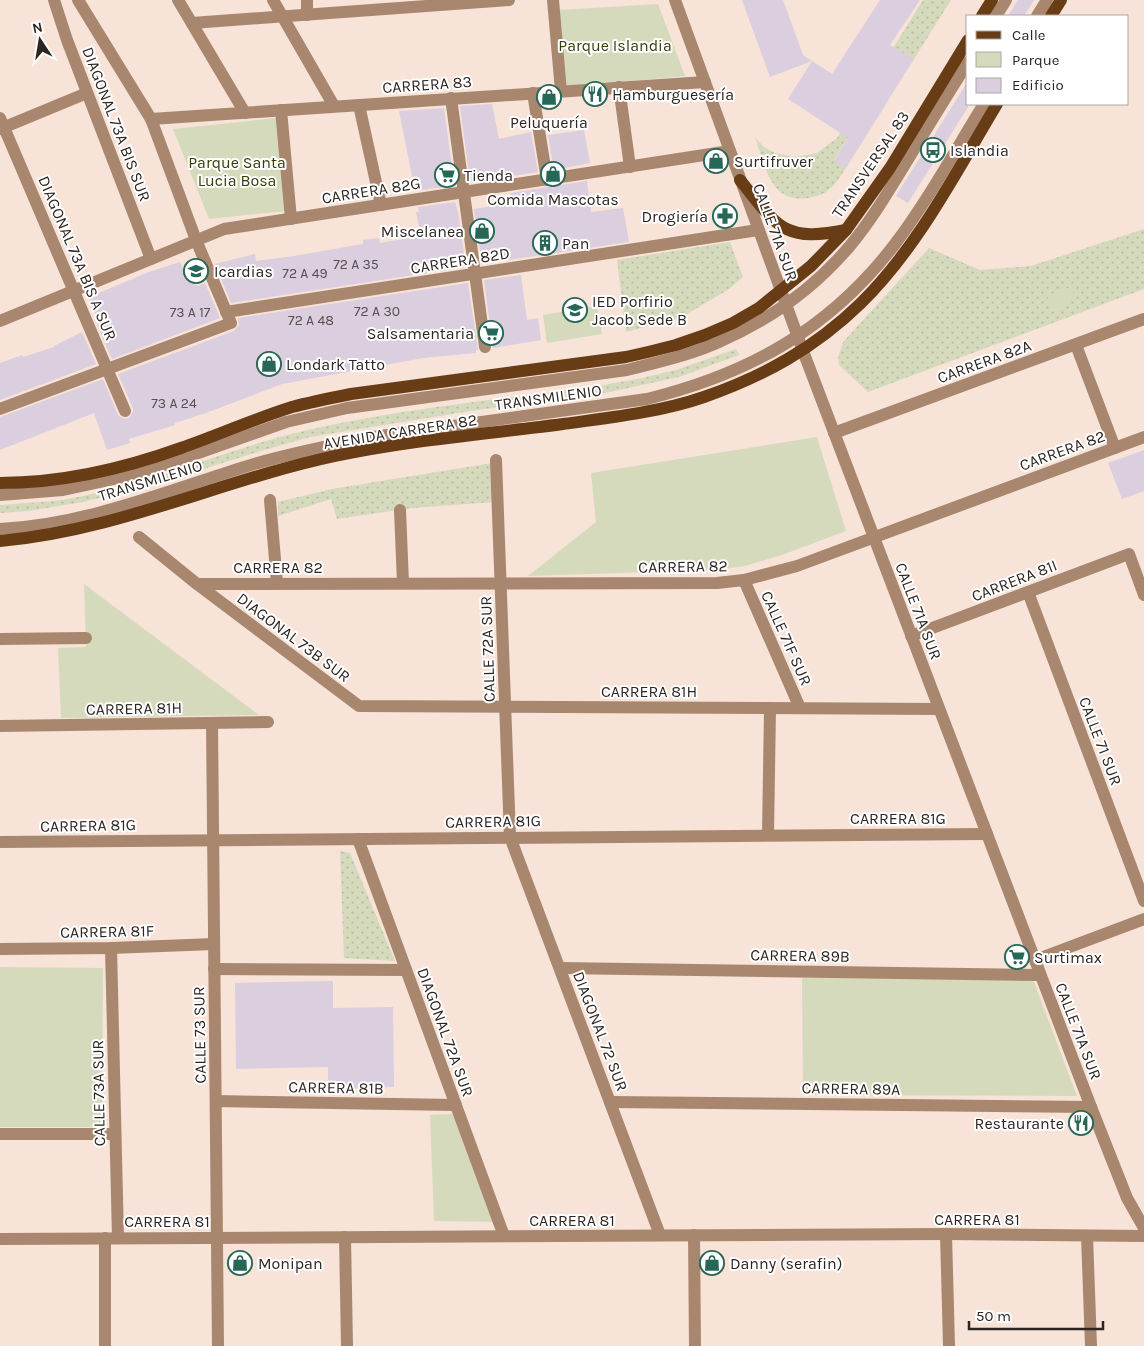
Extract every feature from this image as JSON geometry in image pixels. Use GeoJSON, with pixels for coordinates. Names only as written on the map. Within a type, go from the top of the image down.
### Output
{"type":"FeatureCollection","features":[{"type":"Feature","properties":{"kind":"main road"},"geometry":{"type":"LineString","coordinates":[[983,15],[992,0]]}},
{"type":"Feature","properties":{"kind":"main road"},"geometry":{"type":"LineString","coordinates":[[1052,15],[1061,0]]}},
{"type":"Feature","properties":{"kind":"main road","name":"TRANSVERSAL 83"},"geometry":{"type":"LineString","coordinates":[[781,292],[820,257],[846,230],[890,168],[966,43]]}},
{"type":"Feature","properties":{"kind":"main road"},"geometry":{"type":"LineString","coordinates":[[803,351],[828,333],[861,303],[882,280],[922,226],[996,105]]}},
{"type":"Feature","properties":{"kind":"main road"},"geometry":{"type":"LineString","coordinates":[[740,180],[772,220],[789,231],[814,235],[846,230]]}},
{"type":"Feature","properties":{"kind":"main road"},"geometry":{"type":"LineString","coordinates":[[0,483],[39,481],[98,472],[180,448],[293,407],[351,394],[606,360],[648,352],[676,345],[733,323],[759,308],[781,292]]}},
{"type":"Feature","properties":{"kind":"main road","name":"AVENIDA CARRERA 82"},"geometry":{"type":"LineString","coordinates":[[0,541],[53,534],[115,520],[266,473],[334,456],[385,447],[603,419],[678,405],[703,398],[781,365],[803,351]]}},
{"type":"Feature","properties":{"kind":"street","name":"DIAGONAL 73A BIS SUR"},"geometry":{"type":"LineString","coordinates":[[54,0],[150,259]]}},
{"type":"Feature","properties":{"kind":"street"},"geometry":{"type":"LineString","coordinates":[[78,0],[152,119],[196,240],[228,318]]}},
{"type":"Feature","properties":{"kind":"street"},"geometry":{"type":"LineString","coordinates":[[178,0],[245,113]]}},
{"type":"Feature","properties":{"kind":"street"},"geometry":{"type":"LineString","coordinates":[[273,0],[334,106]]}},
{"type":"Feature","properties":{"kind":"street"},"geometry":{"type":"LineString","coordinates":[[307,0],[308,15]]}},
{"type":"Feature","properties":{"kind":"street"},"geometry":{"type":"LineString","coordinates":[[192,23],[308,15],[390,4],[509,0]]}},
{"type":"Feature","properties":{"kind":"street"},"geometry":{"type":"LineString","coordinates":[[553,0],[561,91]]}},
{"type":"Feature","properties":{"kind":"street","name":"CALLE 71A SUR"},"geometry":{"type":"LineString","coordinates":[[675,0],[803,351],[1040,975],[1127,1198],[1144,1228]]}},
{"type":"Feature","properties":{"kind":"street"},"geometry":{"type":"LineString","coordinates":[[997,15],[1006,0]]}},
{"type":"Feature","properties":{"kind":"street"},"geometry":{"type":"LineString","coordinates":[[1038,15],[1047,0]]}},
{"type":"Feature","properties":{"kind":"street","name":"TRANSMILENIO"},"geometry":{"type":"LineString","coordinates":[[0,495],[63,490],[128,476],[286,422],[347,408],[627,370],[659,362],[719,342],[766,318],[786,304],[829,268],[849,247],[864,227],[966,65]]}},
{"type":"Feature","properties":{"kind":"street","name":"CARRERA 83"},"geometry":{"type":"LineString","coordinates":[[152,119],[705,82]]}},
{"type":"Feature","properties":{"kind":"street"},"geometry":{"type":"LineString","coordinates":[[619,87],[630,167]]}},
{"type":"Feature","properties":{"kind":"street"},"geometry":{"type":"LineString","coordinates":[[1,125],[87,93]]}},
{"type":"Feature","properties":{"kind":"street"},"geometry":{"type":"LineString","coordinates":[[534,93],[547,180]]}},
{"type":"Feature","properties":{"kind":"street"},"geometry":{"type":"LineString","coordinates":[[451,98],[485,347]]}},
{"type":"Feature","properties":{"kind":"street"},"geometry":{"type":"LineString","coordinates":[[359,105],[381,205]]}},
{"type":"Feature","properties":{"kind":"street","name":"TRANSMILENIO"},"geometry":{"type":"LineString","coordinates":[[0,529],[39,525],[101,512],[252,465],[338,444],[373,437],[624,403],[662,396],[706,382],[742,367],[798,337],[832,311],[865,279],[895,245],[983,105]]}},
{"type":"Feature","properties":{"kind":"street"},"geometry":{"type":"LineString","coordinates":[[281,110],[291,219]]}},
{"type":"Feature","properties":{"kind":"street","name":"DIAGONAL 73A BIS A SUR"},"geometry":{"type":"LineString","coordinates":[[1,125],[125,411]]}},
{"type":"Feature","properties":{"kind":"street","name":"CARRERA 82G"},"geometry":{"type":"LineString","coordinates":[[1,319],[224,229],[730,151]]}},
{"type":"Feature","properties":{"kind":"street","name":"CARRERA 82D"},"geometry":{"type":"LineString","coordinates":[[0,409],[108,369],[228,318],[475,274],[758,230]]}},
{"type":"Feature","properties":{"kind":"street","name":"CARRERA 82A"},"geometry":{"type":"LineString","coordinates":[[834,433],[1144,319]]}},
{"type":"Feature","properties":{"kind":"street"},"geometry":{"type":"LineString","coordinates":[[1076,345],[1115,448]]}},
{"type":"Feature","properties":{"kind":"street","name":"CARRERA 82"},"geometry":{"type":"LineString","coordinates":[[197,584],[718,583],[744,580],[797,566],[1144,437]]}},
{"type":"Feature","properties":{"kind":"street","name":"CALLE 72A SUR"},"geometry":{"type":"LineString","coordinates":[[496,460],[510,837]]}},
{"type":"Feature","properties":{"kind":"street"},"geometry":{"type":"LineString","coordinates":[[270,500],[277,583]]}},
{"type":"Feature","properties":{"kind":"street"},"geometry":{"type":"LineString","coordinates":[[400,510],[403,583]]}},
{"type":"Feature","properties":{"kind":"street","name":"DIAGONAL 73B SUR"},"geometry":{"type":"LineString","coordinates":[[140,537],[197,584],[358,706]]}},
{"type":"Feature","properties":{"kind":"street","name":"CARRERA 81I"},"geometry":{"type":"LineString","coordinates":[[911,636],[1129,554],[1144,595]]}},
{"type":"Feature","properties":{"kind":"street","name":"CALLE 71F SUR"},"geometry":{"type":"LineString","coordinates":[[744,580],[800,708]]}},
{"type":"Feature","properties":{"kind":"street","name":"CALLE 71 SUR"},"geometry":{"type":"LineString","coordinates":[[1028,592],[1144,902]]}},
{"type":"Feature","properties":{"kind":"street"},"geometry":{"type":"LineString","coordinates":[[0,639],[86,638]]}},
{"type":"Feature","properties":{"kind":"street","name":"CARRERA 81H"},"geometry":{"type":"LineString","coordinates":[[358,706],[939,709]]}},
{"type":"Feature","properties":{"kind":"street"},"geometry":{"type":"LineString","coordinates":[[768,835],[770,708]]}},
{"type":"Feature","properties":{"kind":"street","name":"CARRERA 81H"},"geometry":{"type":"LineString","coordinates":[[0,726],[268,722]]}},
{"type":"Feature","properties":{"kind":"street","name":"CALLE 73 SUR"},"geometry":{"type":"LineString","coordinates":[[212,723],[218,1346]]}},
{"type":"Feature","properties":{"kind":"street","name":"CARRERA 81G"},"geometry":{"type":"LineString","coordinates":[[0,842],[987,834]]}},
{"type":"Feature","properties":{"kind":"street","name":"DIAGONAL 72 SUR"},"geometry":{"type":"LineString","coordinates":[[510,837],[660,1235]]}},
{"type":"Feature","properties":{"kind":"street","name":"DIAGONAL 72A SUR"},"geometry":{"type":"LineString","coordinates":[[358,839],[504,1236]]}},
{"type":"Feature","properties":{"kind":"street"},"geometry":{"type":"LineString","coordinates":[[1035,960],[1144,919]]}},
{"type":"Feature","properties":{"kind":"street","name":"CARRERA 81F"},"geometry":{"type":"LineString","coordinates":[[0,949],[111,948],[214,944]]}},
{"type":"Feature","properties":{"kind":"street","name":"CALLE 73A SUR"},"geometry":{"type":"LineString","coordinates":[[106,1346],[115,1134],[111,948]]}},
{"type":"Feature","properties":{"kind":"street","name":"CARRERA 89B"},"geometry":{"type":"LineString","coordinates":[[560,968],[1040,975]]}},
{"type":"Feature","properties":{"kind":"street"},"geometry":{"type":"LineString","coordinates":[[214,969],[406,970]]}},
{"type":"Feature","properties":{"kind":"street","name":"CARRERA 81B"},"geometry":{"type":"LineString","coordinates":[[216,1101],[456,1105]]}},
{"type":"Feature","properties":{"kind":"street","name":"CARRERA 89A"},"geometry":{"type":"LineString","coordinates":[[610,1102],[1091,1107]]}},
{"type":"Feature","properties":{"kind":"street"},"geometry":{"type":"LineString","coordinates":[[0,1134],[115,1134]]}},
{"type":"Feature","properties":{"kind":"street"},"geometry":{"type":"LineString","coordinates":[[946,1234],[949,1346]]}},
{"type":"Feature","properties":{"kind":"street","name":"CARRERA 81"},"geometry":{"type":"LineString","coordinates":[[0,1239],[946,1234],[1144,1236]]}},
{"type":"Feature","properties":{"kind":"street"},"geometry":{"type":"LineString","coordinates":[[694,1236],[695,1346]]}},
{"type":"Feature","properties":{"kind":"street"},"geometry":{"type":"LineString","coordinates":[[1087,1236],[1091,1346]]}},
{"type":"Feature","properties":{"kind":"street"},"geometry":{"type":"LineString","coordinates":[[345,1237],[347,1346]]}},
{"type":"Feature","properties":{"kind":"green space"},"geometry":{"type":"Polygon","coordinates":[[[923,0],[951,0],[914,59],[874,99],[885,106],[874,122],[862,115],[834,160],[846,168],[831,188],[815,197],[795,198],[785,195],[777,189],[771,180],[755,137],[764,147],[775,153],[795,157],[817,153],[837,138],[923,0]]]}},
{"type":"Feature","properties":{"kind":"green space","name":"Parque Islandia"},"geometry":{"type":"Polygon","coordinates":[[[658,4],[685,76],[567,87],[559,10],[658,4]]]}},
{"type":"Feature","properties":{"kind":"green space","name":"Parque Santa Lucia Bosa"},"geometry":{"type":"Polygon","coordinates":[[[276,118],[286,211],[209,219],[173,129],[276,118]]]}},
{"type":"Feature","properties":{"kind":"green space"},"geometry":{"type":"Polygon","coordinates":[[[1144,229],[1144,289],[868,392],[839,365],[838,358],[843,342],[929,248],[980,270],[1031,266],[1144,229]]]}},
{"type":"Feature","properties":{"kind":"green space"},"geometry":{"type":"Polygon","coordinates":[[[730,242],[743,277],[729,289],[682,317],[626,332],[617,260],[730,242]]]}},
{"type":"Feature","properties":{"kind":"green space"},"geometry":{"type":"Polygon","coordinates":[[[1075,286],[1068,302],[1052,312],[1047,295],[1075,286]]]}},
{"type":"Feature","properties":{"kind":"green space"},"geometry":{"type":"Polygon","coordinates":[[[597,306],[602,334],[547,343],[543,315],[597,306]]]}},
{"type":"Feature","properties":{"kind":"green space"},"geometry":{"type":"Polygon","coordinates":[[[736,349],[739,355],[679,377],[605,393],[470,411],[310,437],[155,484],[83,502],[28,511],[0,513],[0,505],[62,500],[112,489],[168,473],[252,445],[308,430],[418,410],[604,385],[642,378],[676,370],[736,349]]]}},
{"type":"Feature","properties":{"kind":"green space"},"geometry":{"type":"Polygon","coordinates":[[[817,437],[846,531],[782,555],[745,566],[716,570],[528,576],[596,522],[591,473],[817,437]]]}},
{"type":"Feature","properties":{"kind":"green space"},"geometry":{"type":"Polygon","coordinates":[[[492,463],[494,502],[412,508],[337,519],[331,499],[278,516],[278,502],[332,489],[492,463]]]}},
{"type":"Feature","properties":{"kind":"green space"},"geometry":{"type":"Polygon","coordinates":[[[84,584],[259,715],[61,718],[58,648],[86,647],[84,584]]]}},
{"type":"Feature","properties":{"kind":"green space"},"geometry":{"type":"Polygon","coordinates":[[[340,851],[350,853],[395,961],[344,958],[340,851]]]}},
{"type":"Feature","properties":{"kind":"green space"},"geometry":{"type":"Polygon","coordinates":[[[0,967],[103,968],[102,1127],[0,1127],[0,967]]]}},
{"type":"Feature","properties":{"kind":"green space"},"geometry":{"type":"Polygon","coordinates":[[[802,978],[1033,979],[1077,1096],[803,1095],[802,978]]]}},
{"type":"Feature","properties":{"kind":"green space"},"geometry":{"type":"Polygon","coordinates":[[[455,1114],[496,1222],[434,1221],[430,1115],[455,1114]]]}},
{"type":"Feature","properties":{"kind":"building"},"geometry":{"type":"Polygon","coordinates":[[[742,0],[783,0],[803,55],[832,74],[880,0],[920,0],[890,45],[914,59],[846,168],[834,161],[848,138],[788,99],[812,61],[770,77],[742,0]]]}},
{"type":"Feature","properties":{"kind":"building"},"geometry":{"type":"Polygon","coordinates":[[[1018,0],[1034,0],[1025,15],[1009,15],[1018,0]]]}},
{"type":"Feature","properties":{"kind":"building","name":"Islandia"},"geometry":{"type":"Polygon","coordinates":[[[966,84],[966,105],[968,107],[908,203],[896,196],[966,84]]]}},
{"type":"Feature","properties":{"kind":"building"},"geometry":{"type":"Polygon","coordinates":[[[492,104],[499,139],[531,132],[538,172],[507,177],[506,174],[470,181],[460,106],[492,104]]]}},
{"type":"Feature","properties":{"kind":"building"},"geometry":{"type":"Polygon","coordinates":[[[444,108],[454,183],[451,186],[415,191],[399,111],[444,108]]]}},
{"type":"Feature","properties":{"kind":"building"},"geometry":{"type":"Polygon","coordinates":[[[584,130],[590,163],[554,170],[548,135],[584,130]]]}},
{"type":"Feature","properties":{"kind":"building"},"geometry":{"type":"Polygon","coordinates":[[[587,181],[591,212],[623,208],[629,242],[482,264],[474,209],[512,203],[510,193],[587,181]]]}},
{"type":"Feature","properties":{"kind":"building"},"geometry":{"type":"Polygon","coordinates":[[[455,202],[466,267],[231,303],[215,264],[255,254],[256,261],[363,244],[363,240],[379,238],[380,243],[421,236],[416,212],[419,212],[418,207],[455,202]]]}},
{"type":"Feature","properties":{"kind":"building"},"geometry":{"type":"Polygon","coordinates":[[[180,262],[188,282],[198,286],[205,283],[220,318],[112,359],[97,325],[99,324],[89,297],[149,272],[180,262]]]}},
{"type":"Feature","properties":{"kind":"building"},"geometry":{"type":"Polygon","coordinates":[[[521,275],[527,320],[538,318],[541,340],[493,348],[484,280],[521,275]]]}},
{"type":"Feature","properties":{"kind":"building"},"geometry":{"type":"Polygon","coordinates":[[[468,283],[478,350],[476,350],[476,353],[423,358],[282,384],[175,423],[175,425],[129,439],[130,443],[107,450],[94,413],[0,450],[0,417],[103,379],[118,415],[124,419],[129,418],[133,408],[118,374],[234,331],[239,325],[238,318],[468,283]]]}},
{"type":"Feature","properties":{"kind":"building"},"geometry":{"type":"Polygon","coordinates":[[[82,332],[96,364],[0,400],[0,363],[54,347],[82,332]]]}},
{"type":"Feature","properties":{"kind":"building"},"geometry":{"type":"Polygon","coordinates":[[[1144,450],[1144,491],[1122,499],[1108,463],[1144,450]]]}},
{"type":"Feature","properties":{"kind":"building"},"geometry":{"type":"Polygon","coordinates":[[[333,981],[333,1008],[393,1007],[394,1087],[328,1089],[328,1067],[236,1069],[235,983],[333,981]]]}},
{"type":"Feature","properties":{"kind":"place","name":"Hamburguesería"},"geometry":{"type":"Point","coordinates":[595,94]}},
{"type":"Feature","properties":{"kind":"place","name":"Peluquería"},"geometry":{"type":"Point","coordinates":[549,97]}},
{"type":"Feature","properties":{"kind":"place","name":"Islandia"},"geometry":{"type":"Point","coordinates":[933,150]}},
{"type":"Feature","properties":{"kind":"place","name":"Surtifruver"},"geometry":{"type":"Point","coordinates":[716,161]}},
{"type":"Feature","properties":{"kind":"place","name":"Comida Mascotas"},"geometry":{"type":"Point","coordinates":[553,174]}},
{"type":"Feature","properties":{"kind":"place","name":"Tienda"},"geometry":{"type":"Point","coordinates":[447,175]}},
{"type":"Feature","properties":{"kind":"place","name":"Drogiería"},"geometry":{"type":"Point","coordinates":[725,216]}},
{"type":"Feature","properties":{"kind":"place","name":"Miscelanea"},"geometry":{"type":"Point","coordinates":[482,231]}},
{"type":"Feature","properties":{"kind":"place","name":"Pan"},"geometry":{"type":"Point","coordinates":[545,243]}},
{"type":"Feature","properties":{"kind":"place","name":"Icardias"},"geometry":{"type":"Point","coordinates":[196,271]}},
{"type":"Feature","properties":{"kind":"place","name":"IED Porfirio Jacob Sede B"},"geometry":{"type":"Point","coordinates":[575,310]}},
{"type":"Feature","properties":{"kind":"place","name":"Salsamentaria"},"geometry":{"type":"Point","coordinates":[491,333]}},
{"type":"Feature","properties":{"kind":"place","name":"Londark Tatto"},"geometry":{"type":"Point","coordinates":[269,364]}},
{"type":"Feature","properties":{"kind":"place","name":"Surtimax"},"geometry":{"type":"Point","coordinates":[1017,957]}},
{"type":"Feature","properties":{"kind":"place","name":"Restaurante"},"geometry":{"type":"Point","coordinates":[1081,1123]}},
{"type":"Feature","properties":{"kind":"place","name":"Monipan"},"geometry":{"type":"Point","coordinates":[240,1263]}},
{"type":"Feature","properties":{"kind":"place","name":"Danny (serafin)"},"geometry":{"type":"Point","coordinates":[712,1263]}}]}
